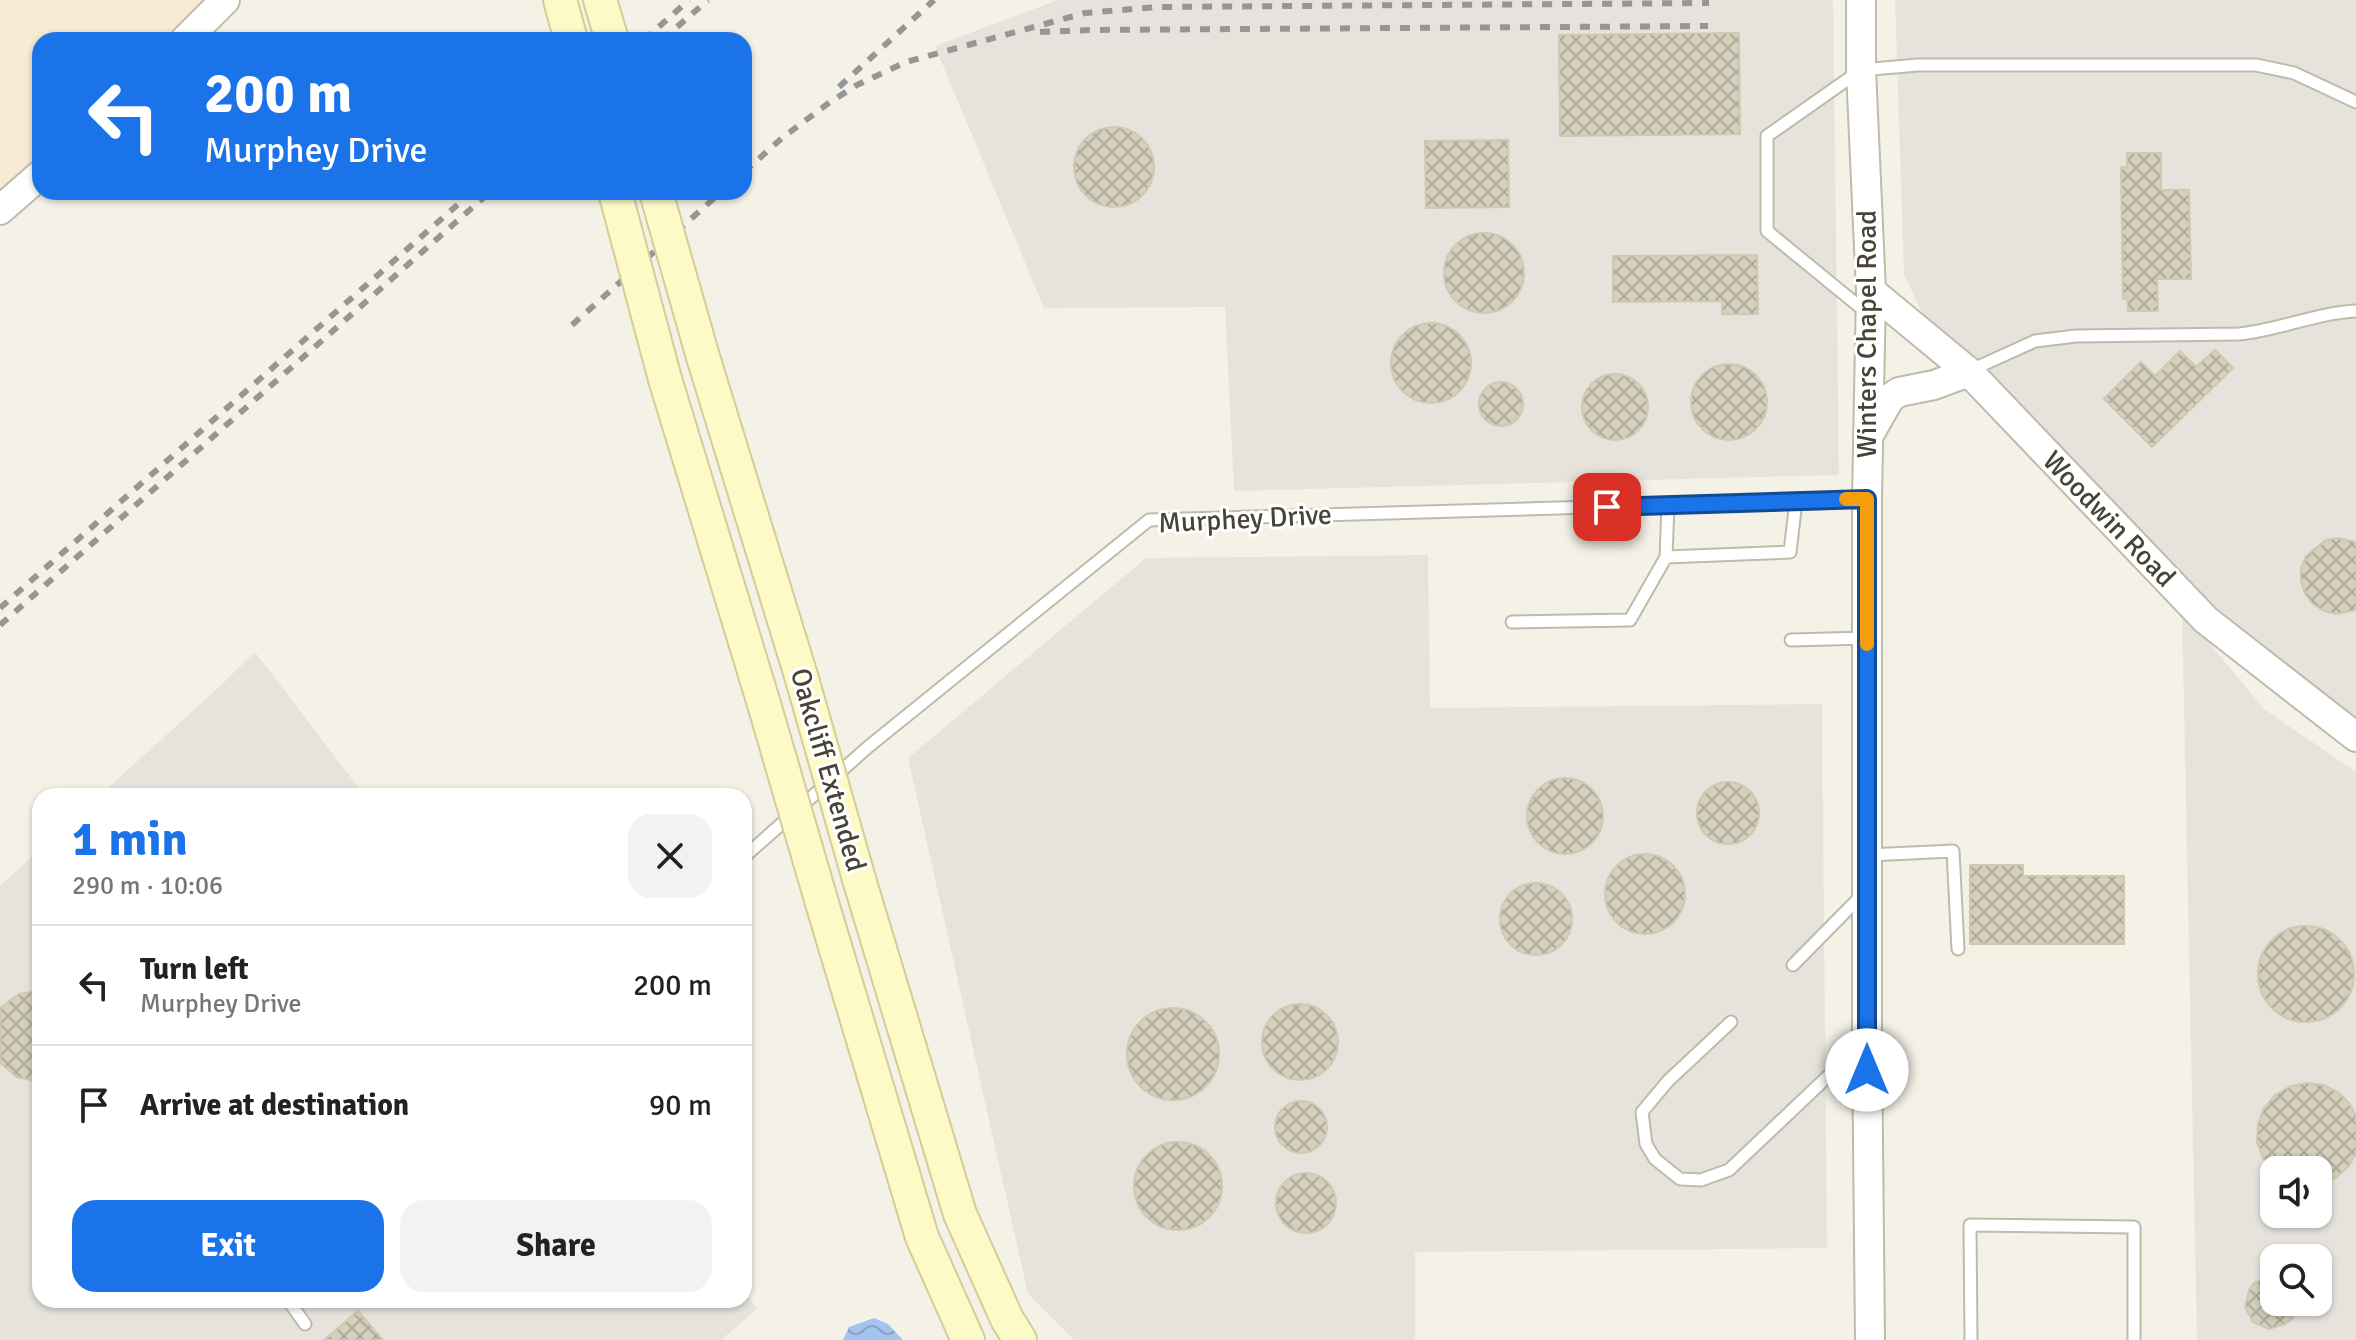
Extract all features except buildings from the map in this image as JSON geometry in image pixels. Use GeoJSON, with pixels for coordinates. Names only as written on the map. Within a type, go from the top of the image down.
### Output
{"type":"FeatureCollection","features":[{"type":"Feature","properties":{"kind":"main road"},"geometry":{"type":"LineString","coordinates":[[560,0],[569,32]]}},
{"type":"Feature","properties":{"kind":"main road"},"geometry":{"type":"LineString","coordinates":[[600,0],[610,32]]}},
{"type":"Feature","properties":{"kind":"main road","name":"Oakcliff Extended"},"geometry":{"type":"LineString","coordinates":[[617,200],[665,379],[922,1237],[968,1340]]}},
{"type":"Feature","properties":{"kind":"main road","name":"Oakcliff Extended"},"geometry":{"type":"LineString","coordinates":[[658,200],[960,1214],[1007,1319],[1020,1340]]}},
{"type":"Feature","properties":{"kind":"street"},"geometry":{"type":"LineString","coordinates":[[193,32],[225,0]]}},
{"type":"Feature","properties":{"kind":"street","name":"Winters Chapel Road"},"geometry":{"type":"LineString","coordinates":[[1861,0],[1871,303],[1867,499],[1870,1340]]}},
{"type":"Feature","properties":{"kind":"street"},"geometry":{"type":"LineString","coordinates":[[0,210],[32,182]]}},
{"type":"Feature","properties":{"kind":"street","name":"Woodwin Road"},"geometry":{"type":"LineString","coordinates":[[1871,303],[1969,372],[2206,620],[2356,737]]}},
{"type":"Feature","properties":{"kind":"street"},"geometry":{"type":"LineString","coordinates":[[1868,437],[1885,406],[1899,392],[1934,385],[1969,372]]}},
{"type":"Feature","properties":{"kind":"lane"},"geometry":{"type":"LineString","coordinates":[[1871,303],[1767,231],[1767,136],[1861,70],[1918,65],[2256,65],[2294,73],[2356,102]]}},
{"type":"Feature","properties":{"kind":"lane"},"geometry":{"type":"LineString","coordinates":[[1969,372],[2035,341],[2076,336],[2239,334],[2336,312],[2356,311]]}},
{"type":"Feature","properties":{"kind":"lane","name":"Murphey Drive"},"geometry":{"type":"LineString","coordinates":[[752,850],[868,747],[1149,520],[1867,499]]}},
{"type":"Feature","properties":{"kind":"lane"},"geometry":{"type":"LineString","coordinates":[[1666,557],[1790,552],[1796,501]]}},
{"type":"Feature","properties":{"kind":"lane"},"geometry":{"type":"LineString","coordinates":[[1512,622],[1630,620],[1666,557],[1668,505]]}},
{"type":"Feature","properties":{"kind":"lane"},"geometry":{"type":"LineString","coordinates":[[1791,640],[1867,638]]}},
{"type":"Feature","properties":{"kind":"lane"},"geometry":{"type":"LineString","coordinates":[[1868,855],[1953,851],[1958,949]]}},
{"type":"Feature","properties":{"kind":"lane"},"geometry":{"type":"LineString","coordinates":[[1793,965],[1868,889]]}},
{"type":"Feature","properties":{"kind":"lane"},"geometry":{"type":"LineString","coordinates":[[1731,1022],[1668,1081],[1642,1112],[1646,1144],[1655,1159],[1680,1179],[1701,1180],[1729,1170],[1867,1040]]}},
{"type":"Feature","properties":{"kind":"lane"},"geometry":{"type":"LineString","coordinates":[[1971,1340],[1970,1225],[2134,1227],[2134,1340]]}},
{"type":"Feature","properties":{"kind":"lane"},"geometry":{"type":"LineString","coordinates":[[294,1308],[305,1324]]}},
{"type":"Feature","properties":{"kind":"shaded area"},"geometry":{"type":"Polygon","coordinates":[[[0,0],[222,0],[188,32],[32,32],[32,176],[0,206],[0,0]]]}},
{"type":"Feature","properties":{"kind":"shaded area"},"geometry":{"type":"Polygon","coordinates":[[[1058,0],[1833,0],[1839,475],[1234,491],[1225,307],[1044,308],[935,46],[1058,0]]]}},
{"type":"Feature","properties":{"kind":"shaded area"},"geometry":{"type":"Polygon","coordinates":[[[1895,0],[2356,0],[2356,731],[2188,583],[1921,311],[1904,274],[1895,0]]]}},
{"type":"Feature","properties":{"kind":"shaded area"},"geometry":{"type":"Polygon","coordinates":[[[1428,555],[1430,708],[1822,704],[1827,1248],[1415,1252],[1415,1340],[1074,1340],[1028,1294],[908,758],[1146,558],[1428,555]]]}},
{"type":"Feature","properties":{"kind":"shaded area"},"geometry":{"type":"Polygon","coordinates":[[[2182,610],[2264,709],[2356,772],[2356,1340],[2197,1340],[2182,610]]]}},
{"type":"Feature","properties":{"kind":"shaded area"},"geometry":{"type":"Polygon","coordinates":[[[255,652],[359,788],[108,788],[255,652]]]}},
{"type":"Feature","properties":{"kind":"shaded area"},"geometry":{"type":"Polygon","coordinates":[[[32,856],[32,1308],[752,1308],[752,1302],[757,1309],[721,1340],[0,1340],[0,886],[32,856]]]}},
{"type":"Feature","properties":{"kind":"water"},"geometry":{"type":"Polygon","coordinates":[[[874,1318],[888,1324],[903,1340],[843,1340],[849,1327],[874,1318]]]}},
{"type":"Feature","properties":{"kind":"railway"},"geometry":{"type":"LineString","coordinates":[[653,32],[689,0]]}},
{"type":"Feature","properties":{"kind":"railway"},"geometry":{"type":"LineString","coordinates":[[671,32],[708,0]]}},
{"type":"Feature","properties":{"kind":"railway"},"geometry":{"type":"LineString","coordinates":[[839,87],[934,0]]}},
{"type":"Feature","properties":{"kind":"railway"},"geometry":{"type":"LineString","coordinates":[[752,165],[830,102],[857,85],[906,62],[1085,13],[1157,7],[1709,3]]}},
{"type":"Feature","properties":{"kind":"railway"},"geometry":{"type":"LineString","coordinates":[[1040,32],[1708,26]]}},
{"type":"Feature","properties":{"kind":"railway"},"geometry":{"type":"LineString","coordinates":[[0,608],[463,200]]}},
{"type":"Feature","properties":{"kind":"railway"},"geometry":{"type":"LineString","coordinates":[[0,625],[481,200]]}},
{"type":"Feature","properties":{"kind":"railway"},"geometry":{"type":"LineString","coordinates":[[572,325],[712,200]]}},
{"type":"Feature","properties":{"kind":"slow traffic"},"geometry":{"type":"LineString","coordinates":[[1846,499],[1867,499],[1867,644]]}},
{"type":"Feature","properties":{"kind":"route"},"geometry":{"type":"LineString","coordinates":[[1607,507],[1867,499],[1867,1070]]}}]}
